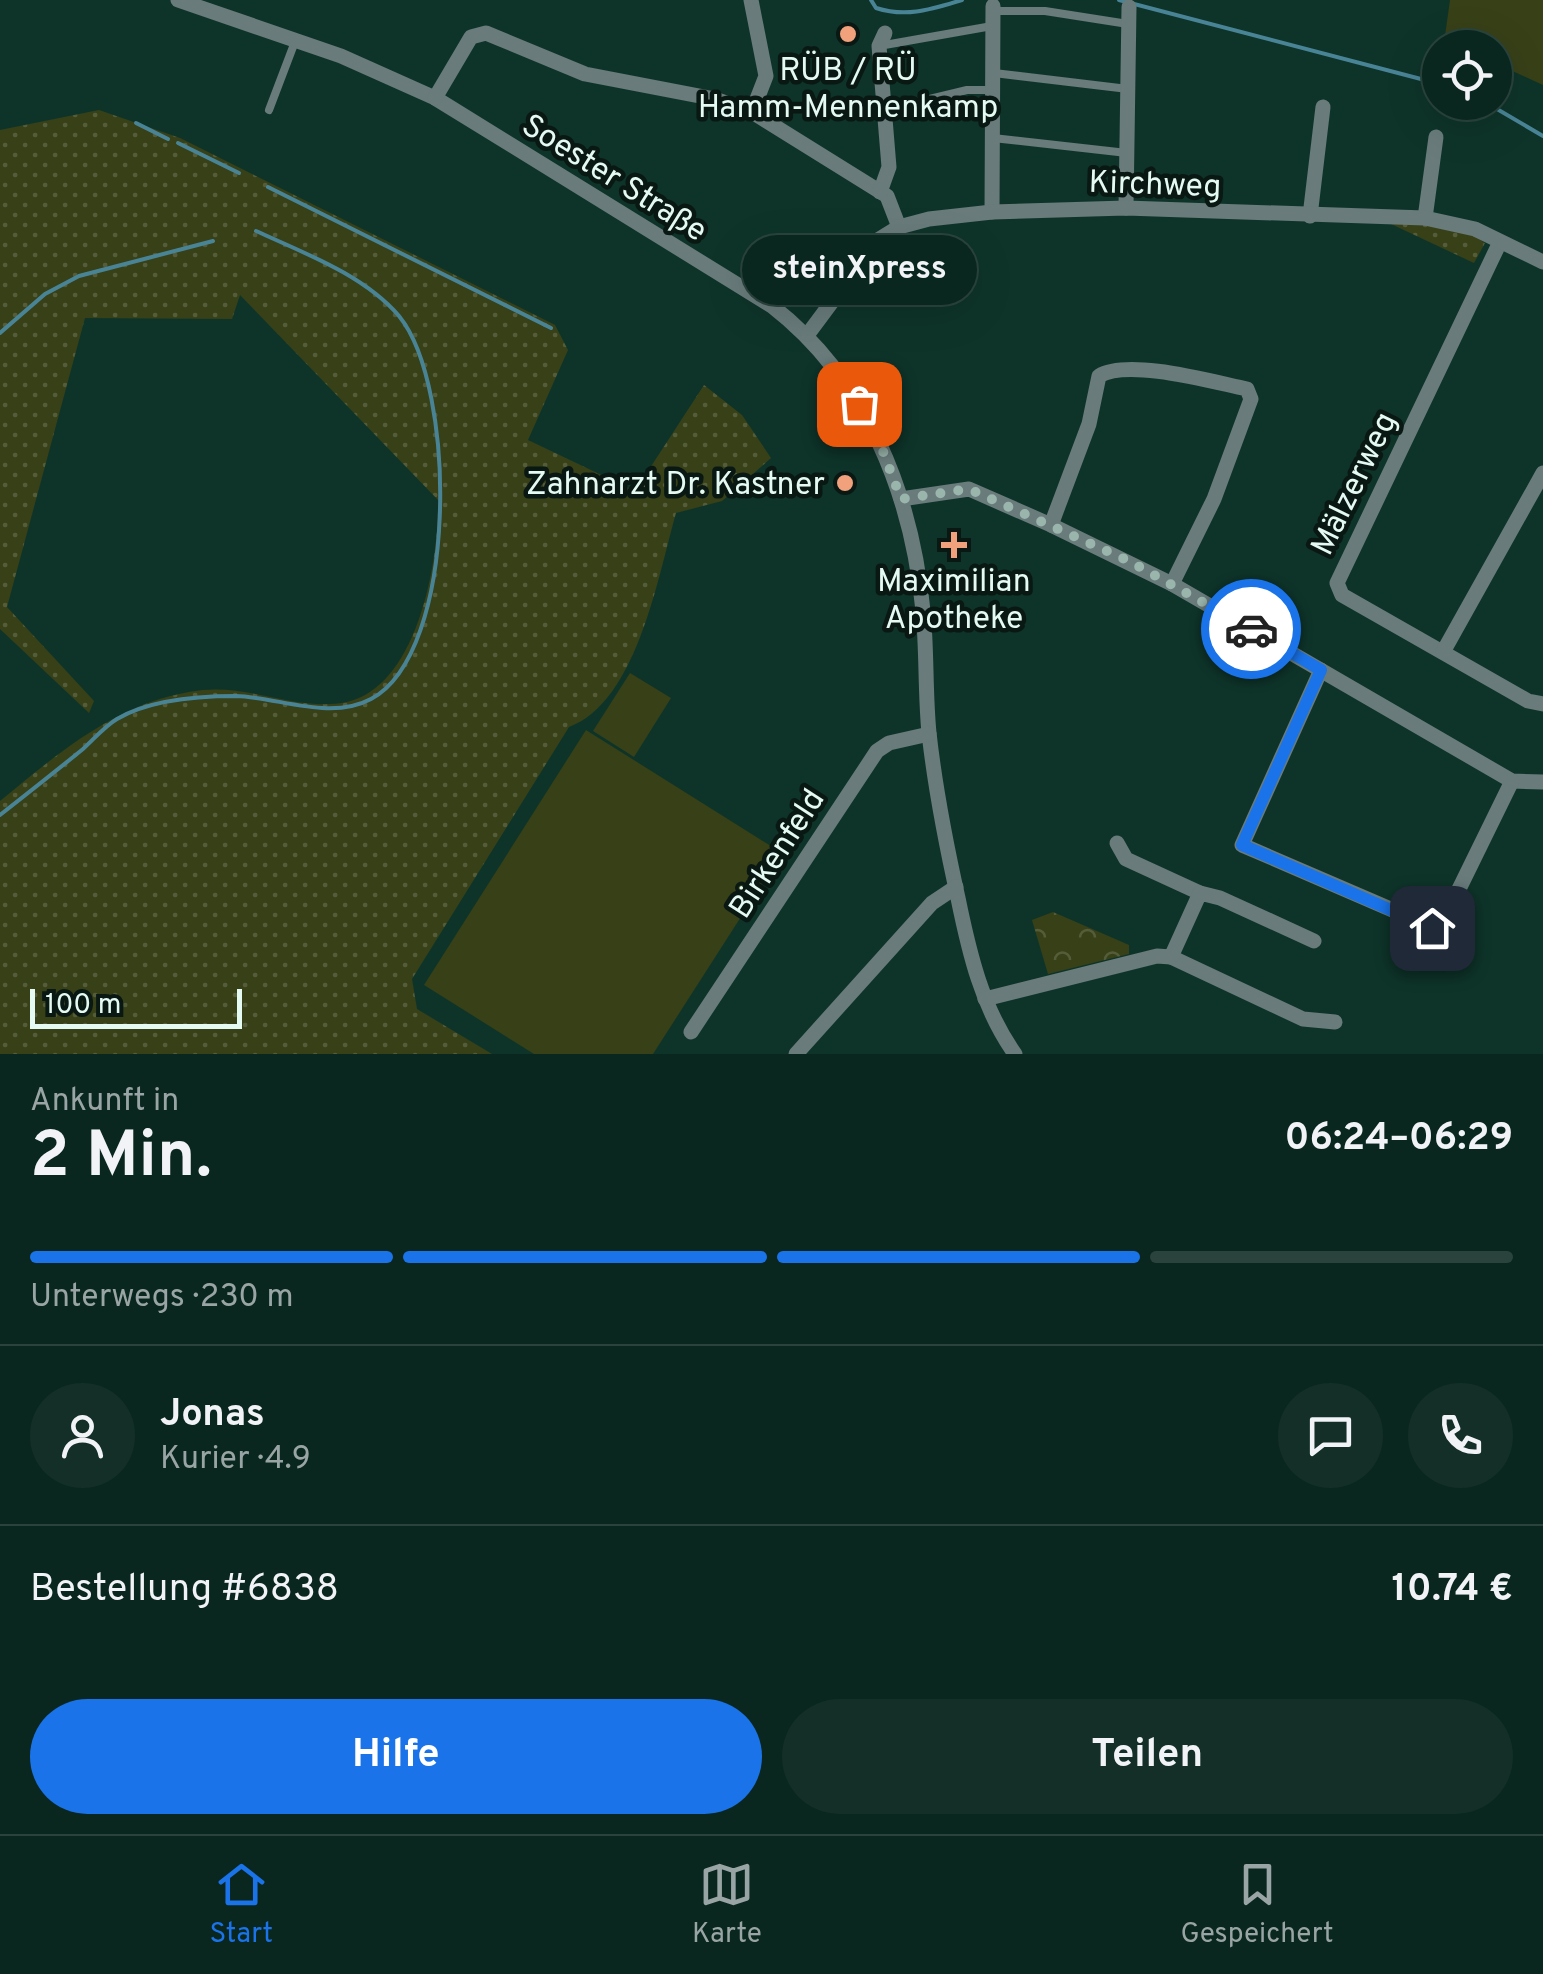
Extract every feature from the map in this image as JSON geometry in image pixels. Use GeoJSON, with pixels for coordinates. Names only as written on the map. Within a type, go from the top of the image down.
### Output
{"type":"FeatureCollection","features":[{"type":"Feature","properties":{"kind":"street","name":"Soester Straße"},"geometry":{"type":"LineString","coordinates":[[178,0],[296,39],[435,98],[772,306],[808,334],[859,404],[878,438],[901,499],[924,616],[929,734],[956,888],[985,999],[1014,1054]]}},
{"type":"Feature","properties":{"kind":"street"},"geometry":{"type":"LineString","coordinates":[[751,0],[766,76],[752,112]]}},
{"type":"Feature","properties":{"kind":"street"},"geometry":{"type":"LineString","coordinates":[[1126,208],[1130,6]]}},
{"type":"Feature","properties":{"kind":"street"},"geometry":{"type":"LineString","coordinates":[[992,212],[994,14]]}},
{"type":"Feature","properties":{"kind":"street"},"geometry":{"type":"LineString","coordinates":[[435,98],[471,36],[479,32],[585,74],[716,98],[752,112],[888,196],[899,226],[878,240],[808,334]]}},
{"type":"Feature","properties":{"kind":"street"},"geometry":{"type":"LineString","coordinates":[[880,192],[889,167],[882,40]]}},
{"type":"Feature","properties":{"kind":"street"},"geometry":{"type":"LineString","coordinates":[[1310,216],[1323,107]]}},
{"type":"Feature","properties":{"kind":"street"},"geometry":{"type":"LineString","coordinates":[[1425,218],[1436,137]]}},
{"type":"Feature","properties":{"kind":"street","name":"Kirchweg"},"geometry":{"type":"LineString","coordinates":[[899,226],[992,212],[1126,208],[1425,218],[1476,229],[1543,262]]}},
{"type":"Feature","properties":{"kind":"street","name":"Mälzerweg"},"geometry":{"type":"LineString","coordinates":[[1500,242],[1336,584],[1342,595],[1528,700],[1543,704]]}},
{"type":"Feature","properties":{"kind":"street"},"geometry":{"type":"LineString","coordinates":[[1051,525],[1089,424],[1099,376],[1115,370],[1136,371],[1248,389],[1251,398],[1229,464],[1172,584]]}},
{"type":"Feature","properties":{"kind":"street"},"geometry":{"type":"LineString","coordinates":[[1442,652],[1543,473]]}},
{"type":"Feature","properties":{"kind":"street"},"geometry":{"type":"LineString","coordinates":[[901,499],[969,489],[1051,525],[1172,584],[1512,780],[1543,782]]}},
{"type":"Feature","properties":{"kind":"street"},"geometry":{"type":"LineString","coordinates":[[1321,670],[1242,845],[1439,930],[1512,780]]}},
{"type":"Feature","properties":{"kind":"street","name":"Birkenfeld"},"geometry":{"type":"LineString","coordinates":[[691,1032],[877,751],[889,743],[929,734]]}},
{"type":"Feature","properties":{"kind":"street"},"geometry":{"type":"LineString","coordinates":[[1116,843],[1126,860],[1314,941]]}},
{"type":"Feature","properties":{"kind":"street"},"geometry":{"type":"LineString","coordinates":[[796,1054],[919,916],[942,894],[956,888]]}},
{"type":"Feature","properties":{"kind":"street"},"geometry":{"type":"LineString","coordinates":[[1170,957],[1200,893]]}},
{"type":"Feature","properties":{"kind":"street"},"geometry":{"type":"LineString","coordinates":[[985,999],[1064,976],[1157,956],[1170,957],[1303,1019],[1335,1022]]}},
{"type":"Feature","properties":{"kind":"lane"},"geometry":{"type":"LineString","coordinates":[[882,40],[994,14],[1045,11],[1128,24]]}},
{"type":"Feature","properties":{"kind":"lane"},"geometry":{"type":"LineString","coordinates":[[269,110],[296,39]]}},
{"type":"Feature","properties":{"kind":"lane"},"geometry":{"type":"LineString","coordinates":[[884,110],[993,82],[1129,89]]}},
{"type":"Feature","properties":{"kind":"lane"},"geometry":{"type":"LineString","coordinates":[[993,138],[1128,153]]}},
{"type":"Feature","properties":{"kind":"green space"},"geometry":{"type":"Polygon","coordinates":[[[1450,0],[1543,0],[1543,85],[1512,71],[1512,30],[1446,30],[1450,0]]]}},
{"type":"Feature","properties":{"kind":"green space"},"geometry":{"type":"Polygon","coordinates":[[[99,110],[180,138],[555,325],[568,350],[528,440],[635,491],[704,385],[742,415],[771,458],[722,501],[676,513],[652,602],[628,665],[612,692],[592,713],[569,727],[412,979],[417,1009],[492,1054],[0,1054],[0,801],[94,730],[145,704],[173,695],[221,689],[330,704],[347,702],[371,691],[391,672],[407,647],[419,618],[434,555],[438,500],[240,295],[232,319],[85,318],[7,607],[94,701],[89,713],[0,629],[0,130],[99,110]]]}},
{"type":"Feature","properties":{"kind":"green space"},"geometry":{"type":"Polygon","coordinates":[[[1410,221],[1475,236],[1485,243],[1474,263],[1389,223],[1410,221]]]}},
{"type":"Feature","properties":{"kind":"green space"},"geometry":{"type":"Polygon","coordinates":[[[630,673],[671,698],[634,757],[593,731],[630,673]]]}},
{"type":"Feature","properties":{"kind":"green space"},"geometry":{"type":"Polygon","coordinates":[[[586,730],[782,853],[653,1054],[534,1054],[424,985],[586,730]]]}},
{"type":"Feature","properties":{"kind":"green space"},"geometry":{"type":"Polygon","coordinates":[[[1053,912],[1129,945],[1129,954],[1048,974],[1032,920],[1053,912]]]}},
{"type":"Feature","properties":{"kind":"waterway"},"geometry":{"type":"LineString","coordinates":[[871,0],[876,8],[909,12],[962,0]]}},
{"type":"Feature","properties":{"kind":"waterway"},"geometry":{"type":"LineString","coordinates":[[1119,0],[1422,79]]}},
{"type":"Feature","properties":{"kind":"waterway"},"geometry":{"type":"LineString","coordinates":[[1512,118],[1543,136]]}},
{"type":"Feature","properties":{"kind":"waterway"},"geometry":{"type":"LineString","coordinates":[[136,123],[168,139]]}},
{"type":"Feature","properties":{"kind":"waterway"},"geometry":{"type":"LineString","coordinates":[[178,143],[239,173]]}},
{"type":"Feature","properties":{"kind":"waterway"},"geometry":{"type":"LineString","coordinates":[[268,187],[551,328]]}},
{"type":"Feature","properties":{"kind":"waterway"},"geometry":{"type":"LineString","coordinates":[[0,815],[113,722],[144,707],[222,696],[321,708],[339,708],[371,699],[400,672],[421,629],[434,576],[440,516],[439,456],[431,399],[418,351],[399,316],[369,289],[332,266],[256,231]]}},
{"type":"Feature","properties":{"kind":"waterway"},"geometry":{"type":"LineString","coordinates":[[0,333],[45,294],[79,276],[213,241]]}},
{"type":"Feature","properties":{"kind":"way so far"},"geometry":{"type":"LineString","coordinates":[[859,404],[878,438],[901,499],[969,489],[1129,561],[1251,629]]}},
{"type":"Feature","properties":{"kind":"place","name":"RÜB / RÜ Hamm-Mennenkamp"},"geometry":{"type":"Point","coordinates":[848,34]}},
{"type":"Feature","properties":{"kind":"place","name":"steinXpress"},"geometry":{"type":"Point","coordinates":[859,404]}},
{"type":"Feature","properties":{"kind":"place","name":"Zahnarzt Dr. Kastner"},"geometry":{"type":"Point","coordinates":[845,483]}},
{"type":"Feature","properties":{"kind":"place","name":"Maximilian Apotheke"},"geometry":{"type":"Point","coordinates":[954,545]}},
{"type":"Feature","properties":{"kind":"route"},"geometry":{"type":"LineString","coordinates":[[1251,629],[1321,670],[1280,752],[1242,845],[1432,928]]}}]}
